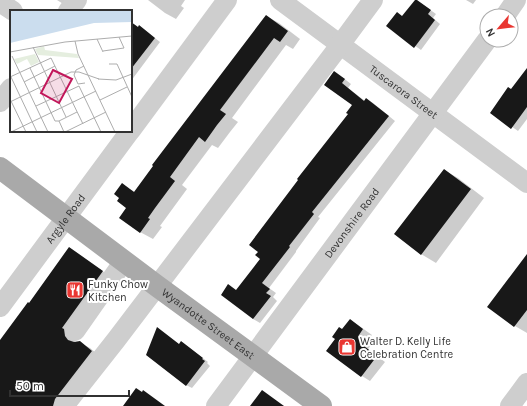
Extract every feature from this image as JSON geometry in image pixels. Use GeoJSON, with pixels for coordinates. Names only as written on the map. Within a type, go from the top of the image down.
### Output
{"type":"FeatureCollection","features":[{"type":"Feature","properties":{"kind":"main road","name":"Wyandotte Street East"},"geometry":{"type":"LineString","coordinates":[[0,168],[320,406]]}},
{"type":"Feature","properties":{"kind":"street"},"geometry":{"type":"LineString","coordinates":[[69,10],[77,0]]}},
{"type":"Feature","properties":{"kind":"street","name":"Argyle Road"},"geometry":{"type":"LineString","coordinates":[[132,130],[227,0]]}},
{"type":"Feature","properties":{"kind":"street","name":"Tuscarora Street"},"geometry":{"type":"LineString","coordinates":[[280,0],[527,183]]}},
{"type":"Feature","properties":{"kind":"street"},"geometry":{"type":"LineString","coordinates":[[64,406],[157,286],[373,0]]}},
{"type":"Feature","properties":{"kind":"street","name":"Devonshire Road"},"geometry":{"type":"LineString","coordinates":[[216,406],[481,48]]}},
{"type":"Feature","properties":{"kind":"street"},"geometry":{"type":"LineString","coordinates":[[0,102],[10,89]]}},
{"type":"Feature","properties":{"kind":"street","name":"Argyle Road"},"geometry":{"type":"LineString","coordinates":[[0,307],[130,132]]}},
{"type":"Feature","properties":{"kind":"street"},"geometry":{"type":"LineString","coordinates":[[75,331],[124,261]]}},
{"type":"Feature","properties":{"kind":"street"},"geometry":{"type":"LineString","coordinates":[[510,406],[527,384]]}},
{"type":"Feature","properties":{"kind":"building"},"geometry":{"type":"Polygon","coordinates":[[[415,0],[431,10],[428,14],[435,20],[414,48],[386,26],[397,12],[402,16],[415,0]]]}},
{"type":"Feature","properties":{"kind":"building"},"geometry":{"type":"Polygon","coordinates":[[[266,15],[288,31],[280,42],[274,38],[220,110],[226,114],[205,142],[199,137],[170,177],[175,181],[148,218],[150,219],[140,233],[119,218],[126,208],[117,201],[119,198],[114,194],[122,183],[134,192],[153,166],[152,165],[266,15]]]}},
{"type":"Feature","properties":{"kind":"building"},"geometry":{"type":"Polygon","coordinates":[[[132,23],[138,27],[139,25],[155,38],[132,68],[132,23]]]}},
{"type":"Feature","properties":{"kind":"building"},"geometry":{"type":"Polygon","coordinates":[[[527,68],[527,107],[511,129],[490,113],[508,87],[511,89],[527,68]]]}},
{"type":"Feature","properties":{"kind":"building"},"geometry":{"type":"Polygon","coordinates":[[[334,71],[345,79],[342,83],[364,101],[366,98],[389,116],[312,212],[314,214],[262,283],[270,289],[266,293],[271,296],[253,319],[221,295],[228,284],[236,290],[260,259],[255,255],[258,252],[249,245],[298,180],[297,179],[348,114],[346,113],[352,105],[324,85],[334,71]]]}},
{"type":"Feature","properties":{"kind":"building"},"geometry":{"type":"Polygon","coordinates":[[[444,169],[471,189],[421,255],[394,234],[444,169]]]}},
{"type":"Feature","properties":{"kind":"building"},"geometry":{"type":"Polygon","coordinates":[[[69,247],[103,271],[62,328],[64,329],[65,336],[68,340],[74,342],[80,341],[92,351],[55,399],[53,406],[0,406],[0,340],[28,302],[29,303],[69,247]]]}},
{"type":"Feature","properties":{"kind":"building"},"geometry":{"type":"Polygon","coordinates":[[[527,254],[527,310],[514,327],[487,307],[527,254]]]}},
{"type":"Feature","properties":{"kind":"building","name":"Walter D. Kelly Life Celebration Centre"},"geometry":{"type":"Polygon","coordinates":[[[350,319],[363,329],[359,335],[364,338],[360,343],[377,356],[361,377],[326,351],[335,339],[332,337],[339,327],[342,329],[350,319]]]}},
{"type":"Feature","properties":{"kind":"building"},"geometry":{"type":"Polygon","coordinates":[[[157,327],[179,344],[181,341],[205,361],[186,386],[146,355],[157,327]]]}},
{"type":"Feature","properties":{"kind":"building"},"geometry":{"type":"Polygon","coordinates":[[[136,388],[142,392],[143,390],[165,406],[123,406],[136,388]]]}},
{"type":"Feature","properties":{"kind":"building"},"geometry":{"type":"Polygon","coordinates":[[[262,390],[284,406],[250,406],[262,390]]]}},
{"type":"Feature","properties":{"kind":"place","name":"Funky Chow Kitchen"},"geometry":{"type":"Point","coordinates":[75,290]}},
{"type":"Feature","properties":{"kind":"place","name":"Walter D. Kelly Life Celebration Centre"},"geometry":{"type":"Point","coordinates":[347,347]}}]}
